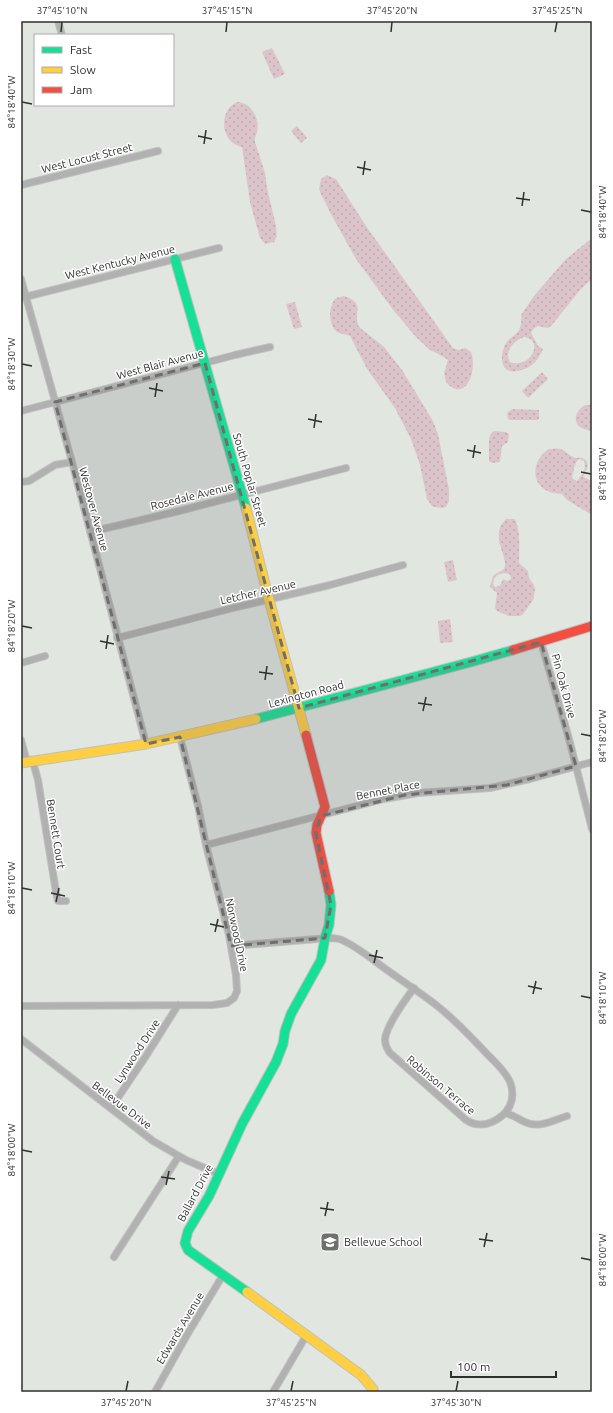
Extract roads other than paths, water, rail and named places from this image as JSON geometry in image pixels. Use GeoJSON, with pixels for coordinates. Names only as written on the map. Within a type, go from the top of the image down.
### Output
{"type":"FeatureCollection","features":[{"type":"Feature","properties":{"kind":"street"},"geometry":{"type":"LineString","coordinates":[[58,21],[62,34]]}},
{"type":"Feature","properties":{"kind":"street","name":"West Locust Street"},"geometry":{"type":"LineString","coordinates":[[21,185],[158,151]]}},
{"type":"Feature","properties":{"kind":"street","name":"West Kentucky Avenue"},"geometry":{"type":"LineString","coordinates":[[24,298],[219,248]]}},
{"type":"Feature","properties":{"kind":"street","name":"South Poplar Street"},"geometry":{"type":"LineString","coordinates":[[175,259],[242,494],[299,708],[324,804],[324,811],[321,816]]}},
{"type":"Feature","properties":{"kind":"street","name":"Westover Avenue"},"geometry":{"type":"LineString","coordinates":[[21,279],[24,298],[72,462],[146,744]]}},
{"type":"Feature","properties":{"kind":"street","name":"West Blair Avenue"},"geometry":{"type":"LineString","coordinates":[[21,410],[270,347]]}},
{"type":"Feature","properties":{"kind":"street"},"geometry":{"type":"LineString","coordinates":[[21,482],[29,481],[55,465],[72,462]]}},
{"type":"Feature","properties":{"kind":"street","name":"Rosedale Avenue"},"geometry":{"type":"LineString","coordinates":[[90,532],[179,511],[346,468]]}},
{"type":"Feature","properties":{"kind":"street","name":"Letcher Avenue"},"geometry":{"type":"LineString","coordinates":[[117,638],[325,587],[403,565]]}},
{"type":"Feature","properties":{"kind":"street","name":"Lexington Road"},"geometry":{"type":"LineString","coordinates":[[27,762],[146,744],[180,737],[299,708],[471,662],[592,626]]}},
{"type":"Feature","properties":{"kind":"street","name":"Pin Oak Drive"},"geometry":{"type":"LineString","coordinates":[[541,642],[592,829]]}},
{"type":"Feature","properties":{"kind":"street"},"geometry":{"type":"LineString","coordinates":[[21,663],[45,656]]}},
{"type":"Feature","properties":{"kind":"street","name":"Norwood Drive"},"geometry":{"type":"LineString","coordinates":[[21,1006],[223,1004],[227,1003],[236,995],[237,988],[232,946],[180,737]]}},
{"type":"Feature","properties":{"kind":"street"},"geometry":{"type":"LineString","coordinates":[[21,740],[27,762]]}},
{"type":"Feature","properties":{"kind":"street","name":"Bennett Court"},"geometry":{"type":"LineString","coordinates":[[27,762],[38,780],[58,901],[66,901]]}},
{"type":"Feature","properties":{"kind":"street","name":"Bennet Place"},"geometry":{"type":"LineString","coordinates":[[206,845],[405,795],[502,786],[592,762]]}},
{"type":"Feature","properties":{"kind":"street","name":"Ballard Drive"},"geometry":{"type":"LineString","coordinates":[[321,816],[317,825],[316,833],[331,905],[329,925],[319,965],[291,1014],[285,1031],[283,1044],[276,1062],[242,1124],[209,1196],[188,1231],[185,1243],[188,1250],[361,1375],[373,1390]]}},
{"type":"Feature","properties":{"kind":"street"},"geometry":{"type":"LineString","coordinates":[[232,946],[325,938],[339,939],[353,946],[414,988],[453,1020],[508,1077],[512,1088],[512,1099],[511,1104],[505,1113],[515,1115],[524,1122],[532,1125],[543,1124],[567,1116]]}},
{"type":"Feature","properties":{"kind":"street","name":"Robinson Terrace"},"geometry":{"type":"LineString","coordinates":[[414,988],[401,1006],[387,1033],[385,1044],[390,1054],[456,1113],[470,1122],[478,1125],[488,1124],[497,1120],[505,1113]]}},
{"type":"Feature","properties":{"kind":"street","name":"Lynwood Drive"},"geometry":{"type":"LineString","coordinates":[[111,1108],[178,1005]]}},
{"type":"Feature","properties":{"kind":"street","name":"Bellevue Drive"},"geometry":{"type":"LineString","coordinates":[[21,1040],[154,1141],[179,1156],[219,1174]]}},
{"type":"Feature","properties":{"kind":"street"},"geometry":{"type":"LineString","coordinates":[[114,1257],[179,1156]]}},
{"type":"Feature","properties":{"kind":"street","name":"Edwards Avenue"},"geometry":{"type":"LineString","coordinates":[[155,1392],[223,1275]]}},
{"type":"Feature","properties":{"kind":"street"},"geometry":{"type":"LineString","coordinates":[[273,1392],[306,1336]]}},
{"type":"Feature","properties":{"kind":"place","name":"Bellevue School"},"geometry":{"type":"Point","coordinates":[330,1242]}}]}
